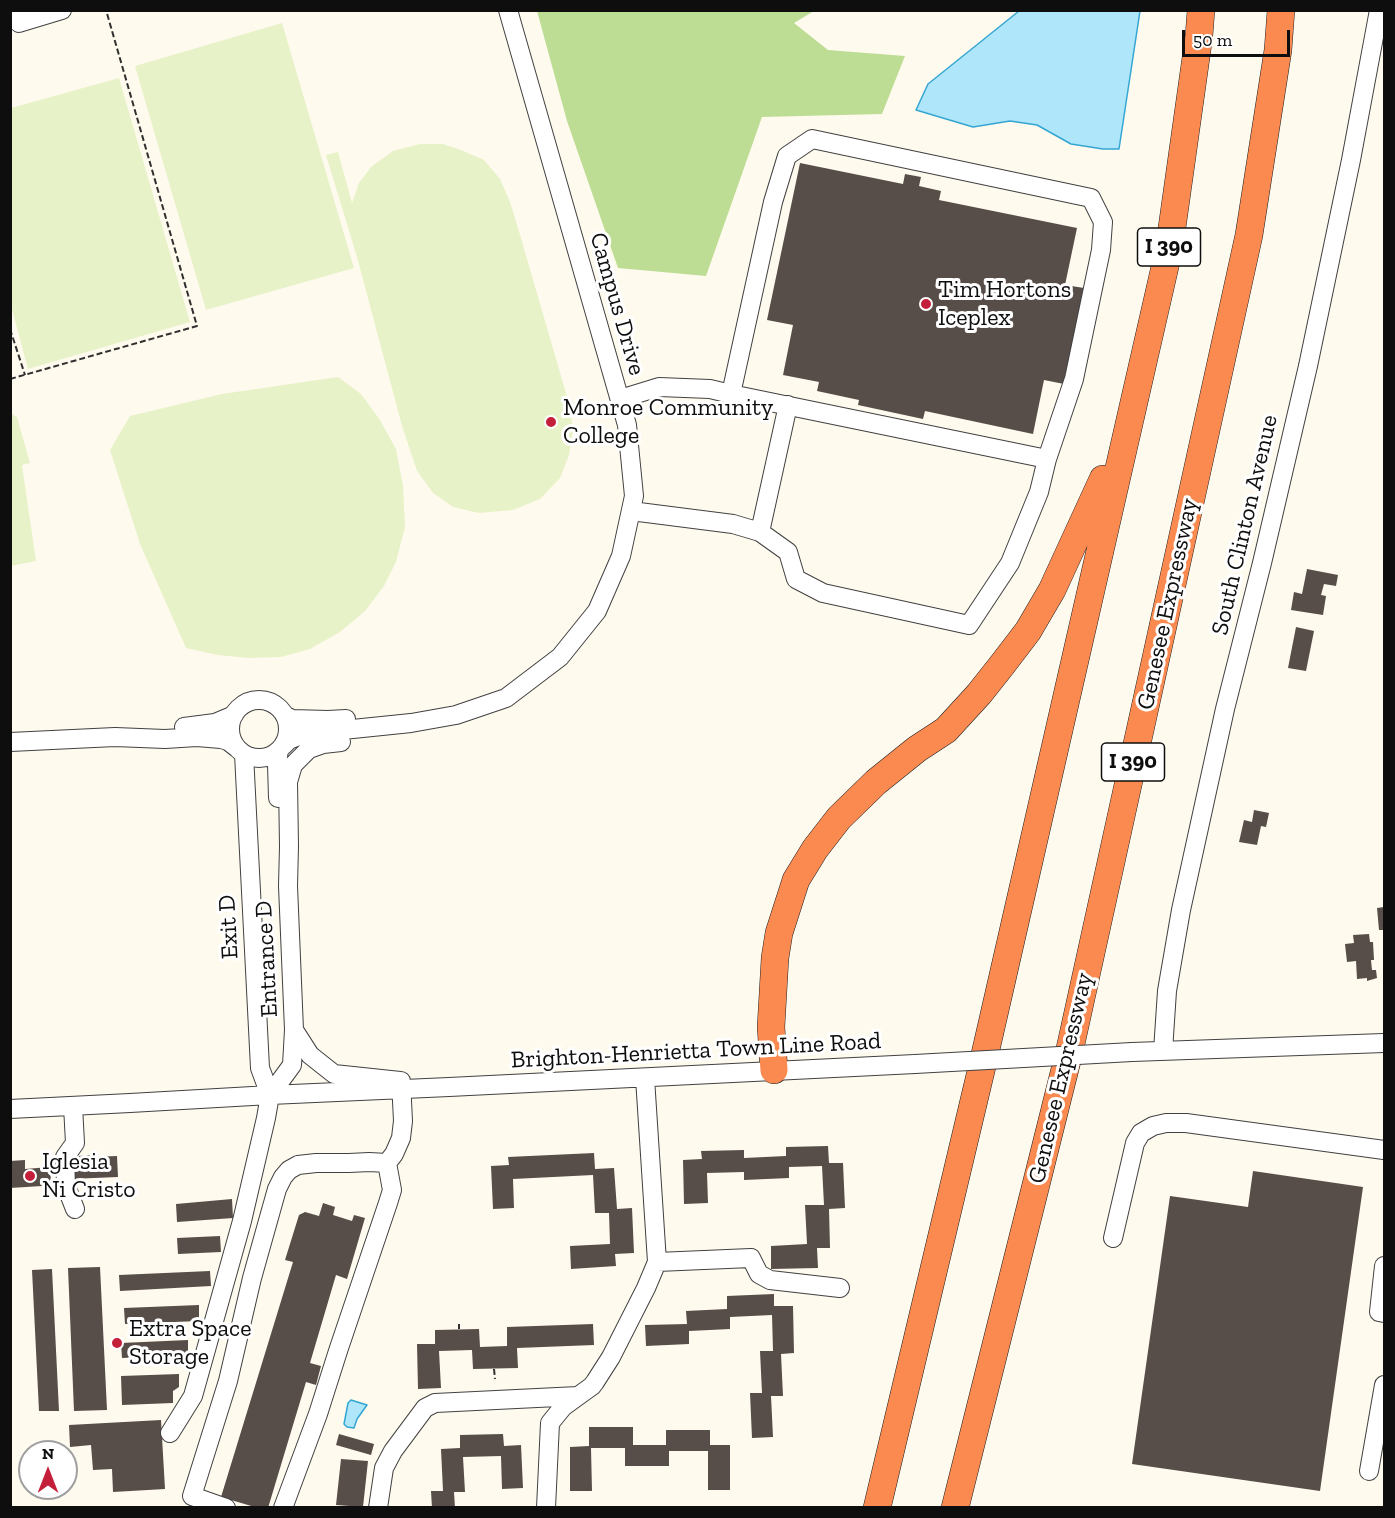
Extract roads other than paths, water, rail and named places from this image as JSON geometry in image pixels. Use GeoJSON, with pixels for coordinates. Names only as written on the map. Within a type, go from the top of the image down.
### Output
{"type":"FeatureCollection","features":[{"type":"Feature","properties":{"kind":"highway","name":"I 390"},"geometry":{"type":"LineString","coordinates":[[877,1508],[985,1054],[1168,249],[1202,10]]}},
{"type":"Feature","properties":{"kind":"highway","name":"Genesee Expressway"},"geometry":{"type":"LineString","coordinates":[[955,1508],[1069,1053],[1249,235],[1278,50],[1281,10]]}},
{"type":"Feature","properties":{"kind":"highway"},"geometry":{"type":"LineString","coordinates":[[774,1070],[771,1027],[775,958],[779,933],[796,880],[815,849],[839,818],[876,782],[917,749],[946,730],[979,694],[1028,631],[1052,590],[1079,535],[1105,476],[1133,400]]}},
{"type":"Feature","properties":{"kind":"street"},"geometry":{"type":"LineString","coordinates":[[15,10],[19,23],[62,10]]}},
{"type":"Feature","properties":{"kind":"street","name":"Campus Drive"},"geometry":{"type":"LineString","coordinates":[[281,748],[289,740],[304,734],[411,723],[456,715],[506,698],[560,657],[597,611],[621,556],[634,496],[627,425],[508,10]]}},
{"type":"Feature","properties":{"kind":"street","name":"South Clinton Avenue"},"geometry":{"type":"LineString","coordinates":[[1163,1051],[1167,991],[1185,888],[1225,709],[1308,366],[1373,51],[1379,10]]}},
{"type":"Feature","properties":{"kind":"street"},"geometry":{"type":"LineString","coordinates":[[631,512],[733,524],[760,532],[788,552],[796,579],[823,593],[969,625],[1010,563],[1039,492],[1047,459],[1074,379],[1101,250],[1103,222],[1091,198],[812,139],[787,156],[773,202],[731,394]]}},
{"type":"Feature","properties":{"kind":"street"},"geometry":{"type":"LineString","coordinates":[[620,399],[659,387],[710,389],[1047,459]]}},
{"type":"Feature","properties":{"kind":"street"},"geometry":{"type":"LineString","coordinates":[[760,532],[788,405]]}},
{"type":"Feature","properties":{"kind":"street"},"geometry":{"type":"LineString","coordinates":[[115,736],[165,739],[212,737],[228,741],[241,751],[253,758],[262,758],[272,756],[281,748],[288,734],[286,716],[280,708],[272,702],[262,700],[252,700],[243,704],[231,720],[230,730],[232,740],[241,751]]}},
{"type":"Feature","properties":{"kind":"street"},"geometry":{"type":"LineString","coordinates":[[10,742],[115,736],[215,723],[234,715]]}},
{"type":"Feature","properties":{"kind":"street","name":"Campus Drive"},"geometry":{"type":"LineString","coordinates":[[286,716],[292,719],[328,720],[456,715]]}},
{"type":"Feature","properties":{"kind":"street","name":"Entrance D"},"geometry":{"type":"LineString","coordinates":[[270,1095],[292,1065],[294,1030],[288,886],[288,782],[293,765],[309,749],[323,744],[419,730],[456,715]]}},
{"type":"Feature","properties":{"kind":"street","name":"Entrance D"},"geometry":{"type":"LineString","coordinates":[[281,748],[277,764],[277,784],[280,830],[288,886]]}},
{"type":"Feature","properties":{"kind":"street","name":"Exit D"},"geometry":{"type":"LineString","coordinates":[[241,751],[260,1068],[270,1095]]}},
{"type":"Feature","properties":{"kind":"street","name":"Entrance D"},"geometry":{"type":"LineString","coordinates":[[294,1030],[310,1055],[334,1074],[402,1085]]}},
{"type":"Feature","properties":{"kind":"street","name":"Brighton-Henrietta Town Line Road"},"geometry":{"type":"LineString","coordinates":[[10,1108],[270,1095],[402,1085],[449,1088],[1132,1052],[1384,1043]]}},
{"type":"Feature","properties":{"kind":"street"},"geometry":{"type":"LineString","coordinates":[[546,1508],[550,1423],[563,1407],[592,1386],[611,1357],[657,1262],[645,1078]]}},
{"type":"Feature","properties":{"kind":"street"},"geometry":{"type":"LineString","coordinates":[[387,1163],[401,1138],[402,1085]]}},
{"type":"Feature","properties":{"kind":"street"},"geometry":{"type":"LineString","coordinates":[[170,1433],[193,1396],[242,1221],[270,1095]]}},
{"type":"Feature","properties":{"kind":"street"},"geometry":{"type":"LineString","coordinates":[[73,1106],[75,1143],[65,1157],[66,1186],[75,1209]]}},
{"type":"Feature","properties":{"kind":"street"},"geometry":{"type":"LineString","coordinates":[[1113,1238],[1135,1143],[1141,1133],[1153,1126],[1166,1123],[1186,1123],[1384,1150]]}},
{"type":"Feature","properties":{"kind":"street"},"geometry":{"type":"LineString","coordinates":[[226,1508],[192,1496],[228,1382],[252,1278],[280,1183],[289,1170],[298,1165],[387,1163]]}},
{"type":"Feature","properties":{"kind":"street"},"geometry":{"type":"LineString","coordinates":[[284,1508],[318,1414],[392,1190],[387,1163]]}},
{"type":"Feature","properties":{"kind":"street"},"geometry":{"type":"LineString","coordinates":[[657,1262],[751,1258],[759,1274],[770,1280],[840,1288]]}},
{"type":"Feature","properties":{"kind":"street"},"geometry":{"type":"LineString","coordinates":[[1384,1266],[1379,1312],[1384,1313]]}},
{"type":"Feature","properties":{"kind":"street"},"geometry":{"type":"LineString","coordinates":[[1369,1471],[1384,1385]]}},
{"type":"Feature","properties":{"kind":"street"},"geometry":{"type":"LineString","coordinates":[[378,1508],[384,1468],[393,1451],[425,1408],[435,1403],[578,1396]]}},
{"type":"Feature","properties":{"kind":"water"},"geometry":{"type":"Polygon","coordinates":[[[1019,11],[1140,11],[1119,149],[1071,144],[1037,125],[1010,121],[973,127],[916,110],[928,84],[1019,11]]]}},
{"type":"Feature","properties":{"kind":"water"},"geometry":{"type":"Polygon","coordinates":[[[351,1400],[367,1405],[357,1419],[354,1428],[344,1424],[348,1403],[351,1400]]]}},
{"type":"Feature","properties":{"kind":"place","name":"Tim Hortons Iceplex"},"geometry":{"type":"Point","coordinates":[926,304]}},
{"type":"Feature","properties":{"kind":"place","name":"Monroe Community College"},"geometry":{"type":"Point","coordinates":[551,422]}},
{"type":"Feature","properties":{"kind":"place","name":"Iglesia Ni Cristo"},"geometry":{"type":"Point","coordinates":[30,1176]}},
{"type":"Feature","properties":{"kind":"place","name":"Extra Space Storage"},"geometry":{"type":"Point","coordinates":[117,1343]}}]}
